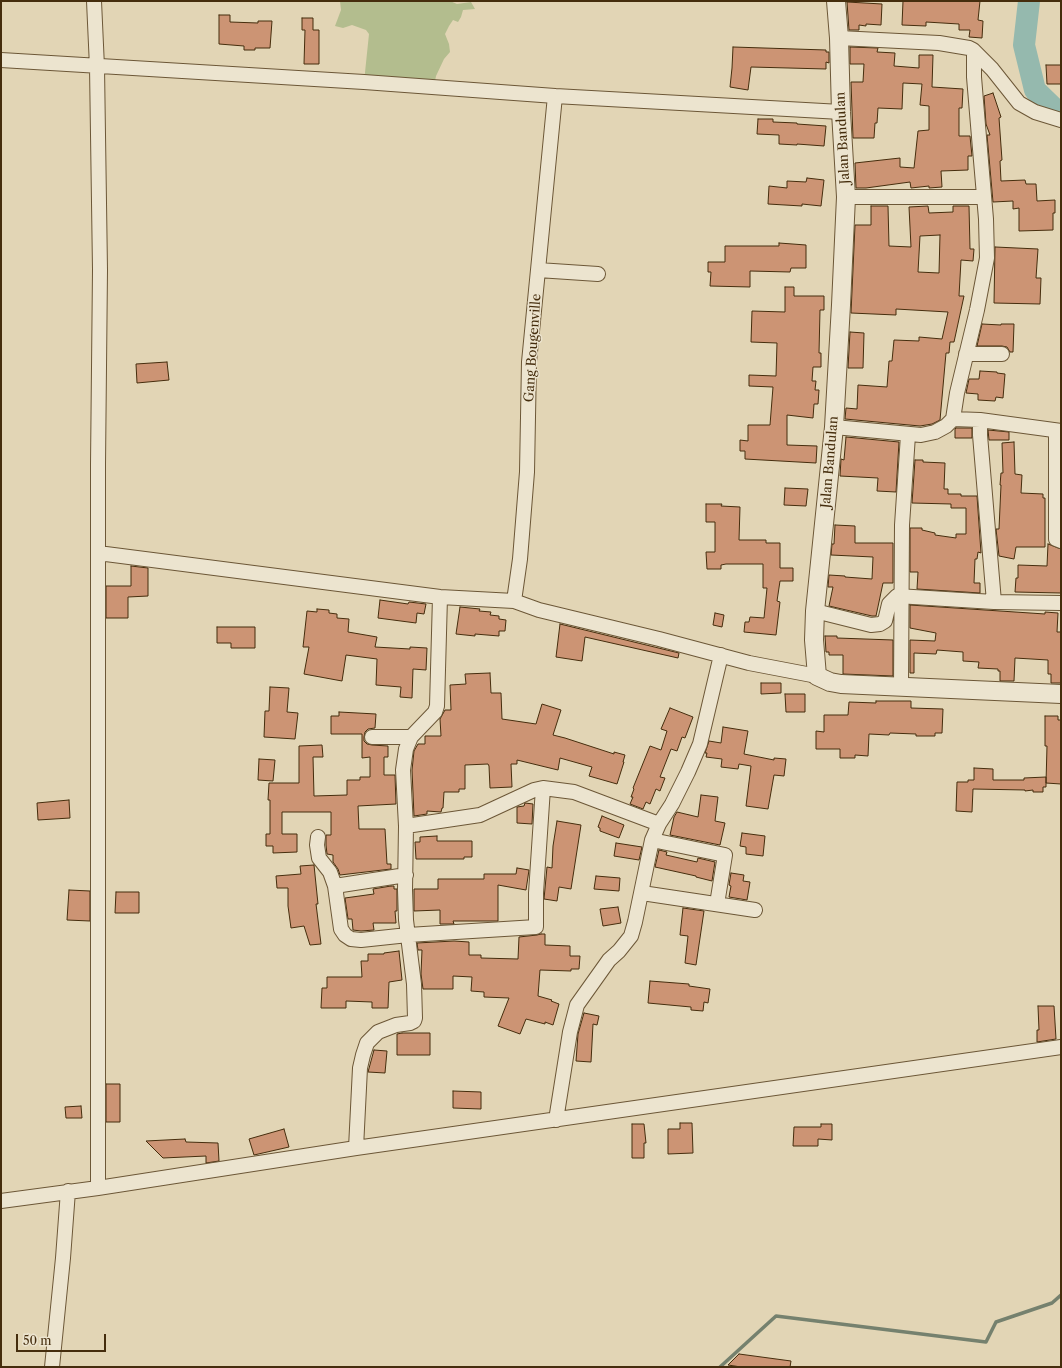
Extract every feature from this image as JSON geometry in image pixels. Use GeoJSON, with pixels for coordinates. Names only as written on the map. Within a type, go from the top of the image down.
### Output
{"type":"FeatureCollection","features":[{"type":"Feature","properties":{"kind":"street"},"geometry":{"type":"LineString","coordinates":[[94,1],[97,66],[100,270],[98,464],[98,1188]]}},
{"type":"Feature","properties":{"kind":"street","name":"Jalan Bandulan"},"geometry":{"type":"LineString","coordinates":[[816,676],[814,640],[815,611],[834,427],[846,197],[836,1]]}},
{"type":"Feature","properties":{"kind":"street"},"geometry":{"type":"LineString","coordinates":[[839,38],[939,43],[968,48],[973,50],[992,69],[1018,103],[1035,112],[1061,120]]}},
{"type":"Feature","properties":{"kind":"street"},"geometry":{"type":"LineString","coordinates":[[834,427],[921,435],[935,432],[946,426],[953,419],[957,392],[977,310],[987,258],[987,236],[973,50]]}},
{"type":"Feature","properties":{"kind":"street"},"geometry":{"type":"LineString","coordinates":[[1,60],[364,82],[555,96],[841,112]]}},
{"type":"Feature","properties":{"kind":"street","name":"Gang Bougenville"},"geometry":{"type":"LineString","coordinates":[[514,601],[520,560],[527,472],[529,362],[555,96]]}},
{"type":"Feature","properties":{"kind":"street"},"geometry":{"type":"LineString","coordinates":[[846,197],[984,197]]}},
{"type":"Feature","properties":{"kind":"street"},"geometry":{"type":"LineString","coordinates":[[538,270],[598,274]]}},
{"type":"Feature","properties":{"kind":"street"},"geometry":{"type":"LineString","coordinates":[[966,354],[1002,354]]}},
{"type":"Feature","properties":{"kind":"street"},"geometry":{"type":"LineString","coordinates":[[953,419],[980,420],[1059,431],[1056,539],[1061,541]]}},
{"type":"Feature","properties":{"kind":"street"},"geometry":{"type":"LineString","coordinates":[[980,420],[994,602]]}},
{"type":"Feature","properties":{"kind":"street"},"geometry":{"type":"LineString","coordinates":[[901,687],[902,525],[908,435]]}},
{"type":"Feature","properties":{"kind":"street"},"geometry":{"type":"LineString","coordinates":[[98,553],[440,597],[514,601],[539,610],[659,639],[749,663],[816,676],[830,682],[841,684],[1061,694]]}},
{"type":"Feature","properties":{"kind":"street"},"geometry":{"type":"LineString","coordinates":[[815,611],[871,625],[880,624],[884,621],[889,604],[892,599],[897,596],[994,602],[1061,603]]}},
{"type":"Feature","properties":{"kind":"street"},"geometry":{"type":"LineString","coordinates":[[356,1148],[360,1068],[367,1043],[378,1032],[396,1025],[410,1023],[414,1021],[415,1018],[414,984],[408,934],[405,890],[406,826],[403,770],[406,749],[411,737],[435,712],[437,706],[440,597]]}},
{"type":"Feature","properties":{"kind":"street"},"geometry":{"type":"LineString","coordinates":[[556,1120],[570,1032],[577,1005],[609,960],[632,936],[652,840],[659,824],[672,804],[688,772],[700,744],[721,655]]}},
{"type":"Feature","properties":{"kind":"street"},"geometry":{"type":"LineString","coordinates":[[372,737],[411,737]]}},
{"type":"Feature","properties":{"kind":"street"},"geometry":{"type":"LineString","coordinates":[[406,826],[480,815],[534,790],[543,788],[574,792],[659,824]]}},
{"type":"Feature","properties":{"kind":"street"},"geometry":{"type":"LineString","coordinates":[[318,836],[317,846],[319,858],[330,872],[335,886],[341,929],[345,935],[351,939],[361,940],[408,934],[536,927],[536,893],[543,788]]}},
{"type":"Feature","properties":{"kind":"street"},"geometry":{"type":"LineString","coordinates":[[652,840],[724,855],[716,904]]}},
{"type":"Feature","properties":{"kind":"street"},"geometry":{"type":"LineString","coordinates":[[335,886],[406,875]]}},
{"type":"Feature","properties":{"kind":"street"},"geometry":{"type":"LineString","coordinates":[[642,893],[755,910]]}},
{"type":"Feature","properties":{"kind":"street"},"geometry":{"type":"LineString","coordinates":[[1,1200],[98,1188],[356,1148],[1061,1047]]}},
{"type":"Feature","properties":{"kind":"street"},"geometry":{"type":"LineString","coordinates":[[52,1367],[68,1191]]}},
{"type":"Feature","properties":{"kind":"green space"},"geometry":{"type":"Polygon","coordinates":[[[340,1],[450,1],[457,4],[471,2],[475,9],[463,10],[458,22],[453,20],[449,26],[445,34],[450,52],[444,59],[436,76],[434,86],[364,82],[369,34],[366,30],[352,25],[343,28],[335,26],[341,10],[340,1]]]}},
{"type":"Feature","properties":{"kind":"building"},"geometry":{"type":"Polygon","coordinates":[[[903,1],[980,1],[978,20],[983,21],[982,38],[969,37],[970,30],[959,30],[959,24],[926,22],[926,26],[902,25],[903,1]]]}},
{"type":"Feature","properties":{"kind":"building"},"geometry":{"type":"Polygon","coordinates":[[[847,2],[882,4],[881,25],[859,25],[859,30],[849,30],[847,2]]]}},
{"type":"Feature","properties":{"kind":"building"},"geometry":{"type":"Polygon","coordinates":[[[219,15],[230,15],[230,22],[258,23],[258,21],[272,21],[270,48],[244,50],[244,46],[219,44],[219,15]]]}},
{"type":"Feature","properties":{"kind":"building"},"geometry":{"type":"Polygon","coordinates":[[[302,18],[313,18],[313,30],[319,30],[319,64],[304,64],[305,30],[302,30],[302,18]]]}},
{"type":"Feature","properties":{"kind":"building"},"geometry":{"type":"Polygon","coordinates":[[[733,47],[826,50],[826,52],[829,52],[829,63],[826,62],[826,69],[751,67],[748,90],[730,87],[733,47]]]}},
{"type":"Feature","properties":{"kind":"building"},"geometry":{"type":"Polygon","coordinates":[[[850,47],[878,48],[877,52],[895,53],[894,66],[919,68],[919,55],[933,55],[932,87],[963,89],[962,108],[959,108],[959,136],[970,136],[972,156],[968,156],[968,170],[941,171],[942,187],[929,188],[929,186],[911,188],[910,182],[856,188],[855,163],[900,158],[900,167],[914,168],[918,131],[929,130],[929,106],[920,105],[922,84],[903,83],[902,109],[878,108],[874,138],[853,138],[851,82],[863,82],[864,64],[850,64],[850,47]]]}},
{"type":"Feature","properties":{"kind":"building"},"geometry":{"type":"Polygon","coordinates":[[[1046,65],[1061,65],[1061,84],[1047,84],[1046,65]]]}},
{"type":"Feature","properties":{"kind":"building"},"geometry":{"type":"Polygon","coordinates":[[[993,93],[1001,117],[999,118],[1002,160],[1000,161],[1001,181],[1025,180],[1026,184],[1036,184],[1037,201],[1055,200],[1053,230],[1019,231],[1019,208],[1013,209],[1013,201],[993,202],[987,135],[990,135],[986,124],[984,96],[993,93]]]}},
{"type":"Feature","properties":{"kind":"building"},"geometry":{"type":"Polygon","coordinates":[[[758,119],[773,119],[773,122],[826,126],[824,146],[779,144],[779,135],[757,134],[758,119]]]}},
{"type":"Feature","properties":{"kind":"building"},"geometry":{"type":"Polygon","coordinates":[[[807,178],[824,180],[821,206],[802,204],[802,206],[768,204],[769,186],[787,188],[787,181],[806,182],[807,178]]]}},
{"type":"Feature","properties":{"kind":"building"},"geometry":{"type":"Polygon","coordinates":[[[871,206],[888,206],[889,246],[911,247],[909,207],[928,206],[929,213],[953,212],[953,206],[969,206],[970,249],[974,249],[973,261],[961,260],[959,296],[964,296],[954,342],[950,342],[949,353],[946,353],[940,420],[932,424],[920,426],[845,419],[846,408],[857,409],[858,385],[887,387],[889,361],[892,361],[894,340],[919,341],[919,337],[942,339],[948,312],[896,309],[896,315],[851,313],[855,225],[871,225],[871,206]],[[940,235],[920,236],[918,272],[939,273],[940,235]]]}},
{"type":"Feature","properties":{"kind":"building"},"geometry":{"type":"Polygon","coordinates":[[[779,243],[806,245],[806,268],[791,268],[790,272],[750,271],[750,287],[710,286],[711,272],[708,272],[708,262],[725,262],[725,246],[779,246],[779,243]]]}},
{"type":"Feature","properties":{"kind":"building"},"geometry":{"type":"Polygon","coordinates":[[[995,247],[1038,249],[1036,278],[1041,278],[1040,304],[994,303],[995,247]]]}},
{"type":"Feature","properties":{"kind":"building"},"geometry":{"type":"Polygon","coordinates":[[[785,287],[794,287],[794,296],[824,296],[824,310],[820,310],[819,353],[821,353],[821,367],[813,367],[812,381],[816,381],[815,390],[819,390],[818,404],[814,404],[813,418],[787,415],[787,445],[817,446],[816,463],[745,459],[745,451],[740,451],[740,440],[748,441],[748,425],[770,425],[773,387],[749,386],[749,375],[776,376],[777,343],[751,342],[752,311],[785,312],[785,287]]]}},
{"type":"Feature","properties":{"kind":"building"},"geometry":{"type":"Polygon","coordinates":[[[982,324],[1014,324],[1013,352],[1010,352],[1007,347],[1002,346],[977,346],[982,324]]]}},
{"type":"Feature","properties":{"kind":"building"},"geometry":{"type":"Polygon","coordinates":[[[850,332],[864,333],[863,368],[848,368],[850,332]]]}},
{"type":"Feature","properties":{"kind":"building"},"geometry":{"type":"Polygon","coordinates":[[[167,362],[169,380],[137,383],[136,364],[167,362]]]}},
{"type":"Feature","properties":{"kind":"building"},"geometry":{"type":"Polygon","coordinates":[[[980,371],[1005,374],[1003,398],[996,397],[995,401],[978,400],[978,394],[966,393],[969,379],[979,379],[980,371]]]}},
{"type":"Feature","properties":{"kind":"building"},"geometry":{"type":"Polygon","coordinates":[[[956,428],[972,428],[972,438],[955,438],[956,428]]]}},
{"type":"Feature","properties":{"kind":"building"},"geometry":{"type":"Polygon","coordinates":[[[988,430],[1009,432],[1009,440],[989,440],[988,430]]]}},
{"type":"Feature","properties":{"kind":"building"},"geometry":{"type":"Polygon","coordinates":[[[846,437],[899,442],[896,492],[877,491],[878,478],[840,476],[841,459],[844,460],[846,437]]]}},
{"type":"Feature","properties":{"kind":"building"},"geometry":{"type":"Polygon","coordinates":[[[1014,442],[1015,474],[1022,475],[1021,493],[1043,494],[1043,498],[1045,498],[1045,547],[1016,547],[1014,559],[999,556],[996,529],[999,529],[1000,485],[1001,473],[1003,473],[1002,443],[1014,442]]]}},
{"type":"Feature","properties":{"kind":"building"},"geometry":{"type":"Polygon","coordinates":[[[915,460],[945,463],[944,489],[948,489],[948,494],[977,496],[981,553],[978,552],[977,559],[975,559],[974,583],[980,583],[980,593],[917,589],[918,572],[910,572],[910,528],[922,528],[922,530],[935,533],[935,535],[956,538],[956,534],[966,534],[966,508],[951,508],[951,504],[912,503],[915,460]]]}},
{"type":"Feature","properties":{"kind":"building"},"geometry":{"type":"Polygon","coordinates":[[[785,488],[808,489],[806,506],[784,505],[785,488]]]}},
{"type":"Feature","properties":{"kind":"building"},"geometry":{"type":"Polygon","coordinates":[[[706,504],[722,504],[721,506],[740,507],[739,540],[766,540],[766,543],[780,543],[780,568],[793,568],[793,581],[780,581],[777,601],[780,602],[776,635],[744,632],[745,622],[749,622],[750,617],[764,618],[767,588],[763,588],[763,564],[726,564],[721,565],[721,569],[707,569],[706,552],[715,552],[715,522],[706,522],[706,504]]]}},
{"type":"Feature","properties":{"kind":"building"},"geometry":{"type":"Polygon","coordinates":[[[835,525],[855,526],[855,543],[893,543],[893,583],[883,583],[876,616],[829,606],[833,587],[828,587],[829,575],[872,579],[873,557],[831,555],[832,544],[834,544],[835,525]]]}},
{"type":"Feature","properties":{"kind":"building"},"geometry":{"type":"Polygon","coordinates":[[[1048,544],[1061,549],[1061,593],[1015,592],[1016,578],[1018,578],[1018,565],[1047,566],[1048,544]]]}},
{"type":"Feature","properties":{"kind":"building"},"geometry":{"type":"Polygon","coordinates":[[[131,566],[148,568],[148,596],[128,597],[128,618],[106,618],[106,586],[131,586],[131,566]]]}},
{"type":"Feature","properties":{"kind":"building"},"geometry":{"type":"Polygon","coordinates":[[[380,600],[408,604],[409,602],[426,604],[424,614],[417,613],[416,623],[378,618],[380,600]]]}},
{"type":"Feature","properties":{"kind":"building"},"geometry":{"type":"Polygon","coordinates":[[[910,605],[1045,614],[1045,612],[1058,613],[1057,632],[1061,632],[1061,683],[1051,683],[1051,674],[1048,674],[1048,660],[1015,658],[1014,681],[1000,681],[1000,671],[998,671],[998,669],[978,668],[979,662],[963,661],[963,652],[937,650],[936,654],[914,653],[914,673],[910,673],[910,640],[935,641],[936,633],[910,628],[910,605]]]}},
{"type":"Feature","properties":{"kind":"building"},"geometry":{"type":"Polygon","coordinates":[[[460,607],[480,609],[479,611],[491,612],[490,615],[499,616],[499,619],[506,620],[505,631],[499,631],[499,636],[456,634],[460,607]]]}},
{"type":"Feature","properties":{"kind":"building"},"geometry":{"type":"Polygon","coordinates":[[[317,609],[329,610],[329,613],[337,614],[337,618],[349,619],[348,632],[377,637],[375,647],[410,649],[410,647],[427,648],[426,670],[413,669],[412,698],[400,697],[401,687],[376,685],[377,659],[346,655],[342,681],[304,674],[309,647],[303,647],[307,611],[317,612],[317,609]]]}},
{"type":"Feature","properties":{"kind":"building"},"geometry":{"type":"Polygon","coordinates":[[[715,613],[724,615],[722,627],[713,625],[715,613]]]}},
{"type":"Feature","properties":{"kind":"building"},"geometry":{"type":"Polygon","coordinates":[[[560,624],[679,653],[678,658],[585,637],[582,661],[556,657],[560,624]]]}},
{"type":"Feature","properties":{"kind":"building"},"geometry":{"type":"Polygon","coordinates":[[[217,627],[255,627],[255,648],[231,648],[231,643],[217,643],[217,627]]]}},
{"type":"Feature","properties":{"kind":"building"},"geometry":{"type":"Polygon","coordinates":[[[825,636],[837,636],[837,638],[893,640],[893,676],[843,674],[843,655],[829,655],[829,652],[826,652],[825,636]]]}},
{"type":"Feature","properties":{"kind":"building"},"geometry":{"type":"Polygon","coordinates":[[[490,673],[491,693],[501,693],[502,719],[536,724],[542,704],[561,710],[553,735],[614,754],[614,752],[625,755],[617,784],[589,776],[592,767],[560,758],[558,770],[517,760],[517,764],[511,764],[512,787],[490,788],[488,764],[465,765],[465,789],[459,789],[459,792],[444,792],[443,808],[441,812],[427,811],[427,814],[414,816],[412,770],[414,751],[418,744],[425,744],[425,736],[441,736],[440,719],[445,710],[451,710],[450,685],[466,684],[465,674],[490,673]]]}},
{"type":"Feature","properties":{"kind":"building"},"geometry":{"type":"Polygon","coordinates":[[[761,683],[781,683],[781,693],[761,694],[761,683]]]}},
{"type":"Feature","properties":{"kind":"building"},"geometry":{"type":"Polygon","coordinates":[[[270,687],[289,688],[287,712],[298,713],[295,739],[264,737],[265,711],[269,711],[270,687]]]}},
{"type":"Feature","properties":{"kind":"building"},"geometry":{"type":"Polygon","coordinates":[[[785,694],[805,694],[805,712],[786,712],[785,694]]]}},
{"type":"Feature","properties":{"kind":"building"},"geometry":{"type":"Polygon","coordinates":[[[876,701],[911,701],[911,708],[943,709],[942,733],[935,733],[935,736],[916,736],[916,734],[890,733],[889,735],[869,734],[868,756],[855,755],[855,758],[840,758],[840,749],[816,749],[816,731],[824,732],[824,715],[848,715],[849,702],[876,703],[876,701]]]}},
{"type":"Feature","properties":{"kind":"building"},"geometry":{"type":"Polygon","coordinates":[[[670,708],[693,717],[685,738],[682,737],[677,751],[671,749],[660,777],[665,778],[660,791],[656,789],[650,804],[646,802],[643,809],[630,804],[633,797],[631,797],[633,788],[650,746],[661,750],[667,731],[661,729],[670,708]]]}},
{"type":"Feature","properties":{"kind":"building"},"geometry":{"type":"Polygon","coordinates":[[[339,712],[376,714],[375,728],[368,729],[365,732],[364,741],[367,744],[388,746],[388,757],[384,757],[384,775],[395,775],[396,804],[358,806],[359,829],[385,829],[387,864],[391,864],[391,869],[340,875],[333,862],[333,855],[327,854],[326,835],[331,835],[331,812],[282,812],[282,834],[297,834],[297,852],[273,853],[273,846],[266,846],[266,834],[270,834],[270,800],[268,800],[269,783],[299,783],[299,746],[322,745],[323,757],[313,757],[314,796],[347,795],[347,780],[360,780],[360,777],[370,777],[370,757],[362,758],[362,734],[331,734],[331,716],[339,716],[339,712]]]}},
{"type":"Feature","properties":{"kind":"building"},"geometry":{"type":"Polygon","coordinates":[[[1045,716],[1058,716],[1058,720],[1061,720],[1061,784],[1046,783],[1047,746],[1045,746],[1045,716]]]}},
{"type":"Feature","properties":{"kind":"building"},"geometry":{"type":"Polygon","coordinates":[[[723,727],[748,731],[744,754],[774,760],[774,758],[786,759],[784,776],[774,775],[768,809],[746,806],[751,766],[739,764],[738,769],[721,767],[722,759],[706,757],[707,753],[705,753],[709,741],[721,743],[723,727]]]}},
{"type":"Feature","properties":{"kind":"building"},"geometry":{"type":"Polygon","coordinates":[[[259,759],[275,760],[273,781],[258,780],[259,759]]]}},
{"type":"Feature","properties":{"kind":"building"},"geometry":{"type":"Polygon","coordinates":[[[974,768],[993,769],[993,780],[1024,780],[1024,778],[1046,777],[1046,787],[1043,787],[1043,792],[1033,792],[1033,790],[973,789],[972,812],[956,811],[957,782],[968,782],[968,780],[974,780],[974,768]]]}},
{"type":"Feature","properties":{"kind":"building"},"geometry":{"type":"Polygon","coordinates":[[[701,795],[718,797],[715,821],[725,823],[720,845],[670,835],[674,817],[677,812],[698,817],[701,795]]]}},
{"type":"Feature","properties":{"kind":"building"},"geometry":{"type":"Polygon","coordinates":[[[69,800],[70,818],[38,820],[37,803],[69,800]]]}},
{"type":"Feature","properties":{"kind":"building"},"geometry":{"type":"Polygon","coordinates":[[[525,803],[533,804],[532,824],[517,823],[517,807],[524,806],[525,803]]]}},
{"type":"Feature","properties":{"kind":"building"},"geometry":{"type":"Polygon","coordinates":[[[602,816],[624,825],[619,838],[600,831],[600,828],[598,827],[602,816]]]}},
{"type":"Feature","properties":{"kind":"building"},"geometry":{"type":"Polygon","coordinates":[[[557,821],[581,825],[571,889],[559,887],[557,901],[544,899],[547,867],[552,868],[553,846],[557,821]]]}},
{"type":"Feature","properties":{"kind":"building"},"geometry":{"type":"Polygon","coordinates":[[[742,833],[765,836],[763,856],[746,854],[746,847],[740,846],[742,833]]]}},
{"type":"Feature","properties":{"kind":"building"},"geometry":{"type":"Polygon","coordinates":[[[437,836],[437,841],[472,841],[472,857],[464,857],[464,859],[416,859],[415,842],[420,842],[420,837],[437,836]]]}},
{"type":"Feature","properties":{"kind":"building"},"geometry":{"type":"Polygon","coordinates":[[[616,843],[642,847],[639,860],[614,856],[616,843]]]}},
{"type":"Feature","properties":{"kind":"building"},"geometry":{"type":"Polygon","coordinates":[[[659,850],[667,852],[666,855],[697,862],[698,858],[715,862],[712,881],[655,867],[659,850]]]}},
{"type":"Feature","properties":{"kind":"building"},"geometry":{"type":"Polygon","coordinates":[[[314,865],[318,904],[316,904],[321,944],[310,945],[304,926],[291,928],[288,906],[288,888],[277,888],[276,876],[301,874],[300,866],[314,865]]]}},
{"type":"Feature","properties":{"kind":"building"},"geometry":{"type":"Polygon","coordinates":[[[517,868],[529,870],[526,890],[498,885],[498,921],[453,921],[454,924],[440,924],[440,910],[414,911],[414,889],[438,889],[438,879],[484,879],[484,874],[516,874],[517,868]]]}},
{"type":"Feature","properties":{"kind":"building"},"geometry":{"type":"Polygon","coordinates":[[[731,873],[744,875],[743,881],[750,882],[747,900],[729,897],[731,873]]]}},
{"type":"Feature","properties":{"kind":"building"},"geometry":{"type":"Polygon","coordinates":[[[596,876],[620,878],[619,891],[594,889],[596,876]]]}},
{"type":"Feature","properties":{"kind":"building"},"geometry":{"type":"Polygon","coordinates":[[[394,886],[394,889],[397,889],[397,911],[395,911],[396,923],[373,923],[374,930],[353,930],[352,919],[348,919],[345,898],[374,894],[373,889],[394,886]]]}},
{"type":"Feature","properties":{"kind":"building"},"geometry":{"type":"Polygon","coordinates":[[[69,890],[90,891],[90,921],[67,920],[69,890]]]}},
{"type":"Feature","properties":{"kind":"building"},"geometry":{"type":"Polygon","coordinates":[[[116,892],[139,892],[139,913],[115,913],[116,892]]]}},
{"type":"Feature","properties":{"kind":"building"},"geometry":{"type":"Polygon","coordinates":[[[618,907],[621,923],[603,926],[600,909],[618,907]]]}},
{"type":"Feature","properties":{"kind":"building"},"geometry":{"type":"Polygon","coordinates":[[[683,908],[704,911],[696,965],[685,963],[688,936],[680,935],[683,908]]]}},
{"type":"Feature","properties":{"kind":"building"},"geometry":{"type":"Polygon","coordinates":[[[545,934],[545,945],[570,946],[570,956],[580,956],[579,969],[571,969],[571,971],[540,970],[538,996],[552,1000],[551,1001],[559,1004],[553,1025],[526,1019],[520,1034],[498,1026],[509,998],[484,997],[484,992],[471,991],[472,977],[453,976],[453,989],[423,989],[421,974],[422,950],[418,950],[417,943],[454,941],[469,942],[469,955],[481,955],[481,958],[518,959],[519,937],[545,934]]]}},
{"type":"Feature","properties":{"kind":"building"},"geometry":{"type":"Polygon","coordinates":[[[399,951],[402,980],[389,982],[388,1008],[372,1008],[372,1002],[346,1001],[346,1008],[321,1008],[322,988],[327,988],[327,977],[362,977],[361,961],[368,961],[368,954],[384,954],[399,951]]]}},
{"type":"Feature","properties":{"kind":"building"},"geometry":{"type":"Polygon","coordinates":[[[650,981],[689,984],[689,986],[710,989],[708,1003],[704,1002],[703,1011],[691,1010],[691,1007],[648,1003],[650,981]]]}},
{"type":"Feature","properties":{"kind":"building"},"geometry":{"type":"Polygon","coordinates":[[[1038,1006],[1054,1006],[1056,1039],[1037,1042],[1037,1030],[1039,1030],[1038,1006]]]}},
{"type":"Feature","properties":{"kind":"building"},"geometry":{"type":"Polygon","coordinates":[[[584,1013],[599,1016],[597,1025],[593,1024],[591,1062],[576,1061],[578,1034],[584,1013]]]}},
{"type":"Feature","properties":{"kind":"building"},"geometry":{"type":"Polygon","coordinates":[[[430,1033],[430,1055],[397,1055],[397,1034],[430,1033]]]}},
{"type":"Feature","properties":{"kind":"building"},"geometry":{"type":"Polygon","coordinates":[[[374,1050],[387,1051],[385,1073],[368,1072],[374,1050]]]}},
{"type":"Feature","properties":{"kind":"building"},"geometry":{"type":"Polygon","coordinates":[[[106,1084],[120,1084],[120,1122],[106,1122],[106,1084]]]}},
{"type":"Feature","properties":{"kind":"building"},"geometry":{"type":"Polygon","coordinates":[[[453,1091],[481,1092],[481,1109],[453,1108],[453,1091]]]}},
{"type":"Feature","properties":{"kind":"building"},"geometry":{"type":"Polygon","coordinates":[[[81,1106],[82,1118],[66,1118],[65,1107],[81,1106]]]}},
{"type":"Feature","properties":{"kind":"building"},"geometry":{"type":"Polygon","coordinates":[[[680,1123],[692,1123],[693,1153],[668,1154],[668,1129],[680,1129],[680,1123]]]}},
{"type":"Feature","properties":{"kind":"building"},"geometry":{"type":"Polygon","coordinates":[[[632,1124],[644,1124],[646,1143],[644,1143],[644,1158],[632,1158],[632,1124]]]}},
{"type":"Feature","properties":{"kind":"building"},"geometry":{"type":"Polygon","coordinates":[[[821,1124],[832,1124],[832,1140],[818,1139],[818,1146],[793,1146],[794,1127],[821,1127],[821,1124]]]}},
{"type":"Feature","properties":{"kind":"building"},"geometry":{"type":"Polygon","coordinates":[[[284,1129],[289,1147],[254,1155],[249,1139],[284,1129]]]}},
{"type":"Feature","properties":{"kind":"building"},"geometry":{"type":"Polygon","coordinates":[[[185,1139],[186,1142],[218,1143],[219,1161],[206,1163],[206,1156],[163,1158],[146,1141],[185,1139]]]}},
{"type":"Feature","properties":{"kind":"building"},"geometry":{"type":"Polygon","coordinates":[[[739,1354],[791,1361],[790,1367],[741,1367],[728,1365],[739,1354]]]}},
{"type":"Feature","properties":{"kind":"waterway"},"geometry":{"type":"LineString","coordinates":[[1029,1],[1024,45],[1035,90],[1061,115]]}},
{"type":"Feature","properties":{"kind":"waterway"},"geometry":{"type":"LineString","coordinates":[[720,1367],[776,1316],[986,1342],[996,1322],[1052,1303],[1061,1295]]}}]}
